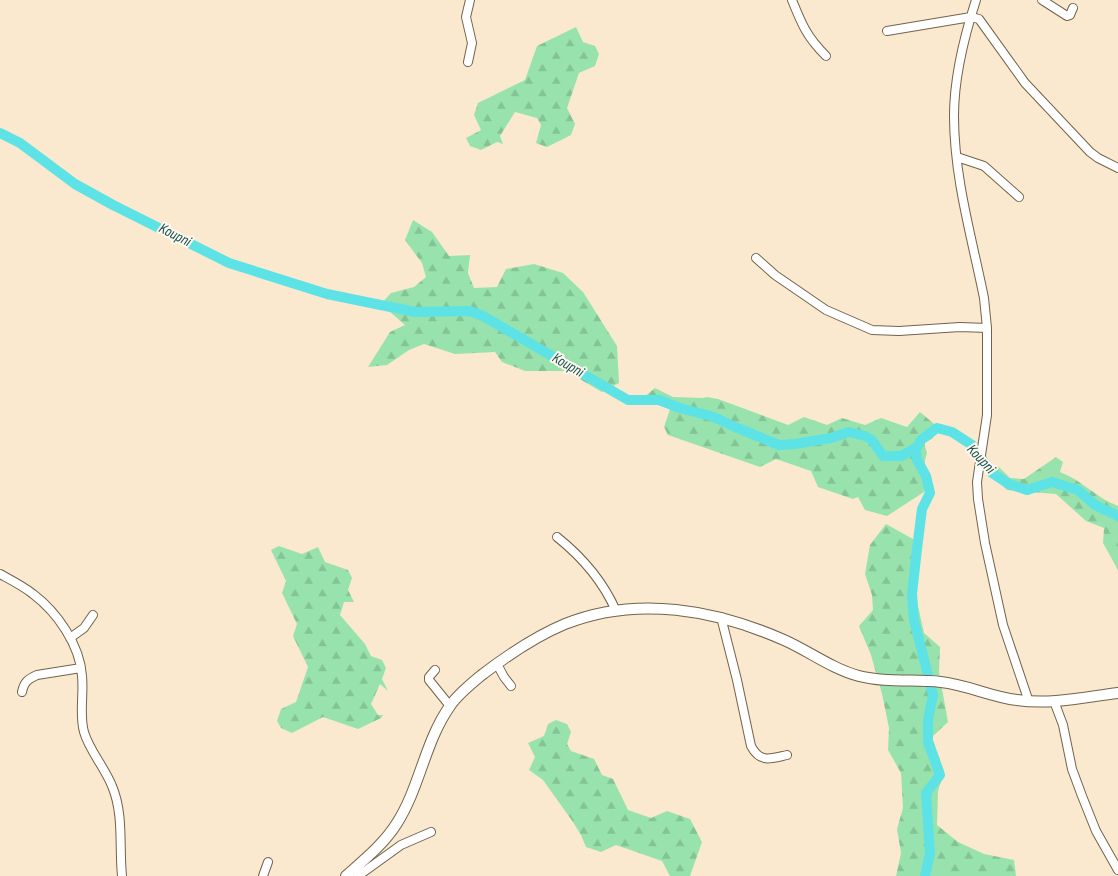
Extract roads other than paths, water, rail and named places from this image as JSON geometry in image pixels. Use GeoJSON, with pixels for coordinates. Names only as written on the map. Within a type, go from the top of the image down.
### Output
{"type":"FeatureCollection","features":[{"type":"Feature","properties":{"kind":"main road"},"geometry":{"type":"LineString","coordinates":[[346,876],[387,837],[397,824],[415,786],[437,730],[450,706],[470,685],[530,642],[564,624],[583,618],[616,611],[688,610],[746,625],[785,640],[846,672],[860,676],[892,681],[960,685],[1029,702],[1054,701],[1118,693]]}},
{"type":"Feature","properties":{"kind":"street"},"geometry":{"type":"LineString","coordinates":[[468,62],[472,43],[466,17],[470,0]]}},
{"type":"Feature","properties":{"kind":"street"},"geometry":{"type":"LineString","coordinates":[[792,0],[803,28],[811,41],[826,56]]}},
{"type":"Feature","properties":{"kind":"street"},"geometry":{"type":"LineString","coordinates":[[975,0],[959,68],[954,114],[962,194],[984,298],[987,328],[987,415],[977,482],[978,499],[985,543],[1003,625],[1029,702]]}},
{"type":"Feature","properties":{"kind":"street"},"geometry":{"type":"LineString","coordinates":[[1042,0],[1067,16],[1070,15],[1073,8]]}},
{"type":"Feature","properties":{"kind":"street"},"geometry":{"type":"LineString","coordinates":[[887,32],[971,17],[979,19],[1025,83],[1082,144],[1098,158],[1118,168]]}},
{"type":"Feature","properties":{"kind":"street"},"geometry":{"type":"LineString","coordinates":[[957,157],[984,166],[1020,197]]}},
{"type":"Feature","properties":{"kind":"street"},"geometry":{"type":"LineString","coordinates":[[756,258],[775,275],[826,310],[872,330],[987,328]]}},
{"type":"Feature","properties":{"kind":"street"},"geometry":{"type":"LineString","coordinates":[[557,537],[583,559],[601,583],[616,611]]}},
{"type":"Feature","properties":{"kind":"street"},"geometry":{"type":"LineString","coordinates":[[0,574],[33,594],[48,608],[70,638],[80,659],[82,720],[88,742],[106,771],[118,807],[122,876]]}},
{"type":"Feature","properties":{"kind":"street"},"geometry":{"type":"LineString","coordinates":[[70,638],[84,628],[93,615]]}},
{"type":"Feature","properties":{"kind":"street"},"geometry":{"type":"LineString","coordinates":[[721,617],[751,746],[760,757],[768,759],[787,755]]}},
{"type":"Feature","properties":{"kind":"street"},"geometry":{"type":"LineString","coordinates":[[497,664],[511,686]]}},
{"type":"Feature","properties":{"kind":"street"},"geometry":{"type":"LineString","coordinates":[[22,692],[24,683],[37,675],[81,668]]}},
{"type":"Feature","properties":{"kind":"street"},"geometry":{"type":"LineString","coordinates":[[435,670],[429,680],[450,706]]}},
{"type":"Feature","properties":{"kind":"street"},"geometry":{"type":"LineString","coordinates":[[1054,701],[1063,725],[1072,768],[1082,796],[1096,831],[1118,870]]}},
{"type":"Feature","properties":{"kind":"street"},"geometry":{"type":"LineString","coordinates":[[358,876],[402,845],[431,832]]}},
{"type":"Feature","properties":{"kind":"street"},"geometry":{"type":"LineString","coordinates":[[264,876],[268,862]]}},
{"type":"Feature","properties":{"kind":"waterway","name":"Koupni"},"geometry":{"type":"LineString","coordinates":[[0,133],[20,143],[75,184],[229,263],[327,294],[415,312],[470,311],[483,316],[628,400],[659,400],[714,417],[779,445],[831,438],[849,432],[872,440],[883,456],[901,456],[916,448],[922,439],[937,428],[952,432],[972,445],[992,473],[1009,484],[1027,490],[1052,482],[1078,490],[1095,505],[1118,516]]}},
{"type":"Feature","properties":{"kind":"waterway"},"geometry":{"type":"LineString","coordinates":[[916,448],[917,460],[926,476],[930,493],[922,509],[912,594],[914,620],[933,695],[928,720],[928,742],[940,775],[926,793],[930,853],[925,876]]}}]}
